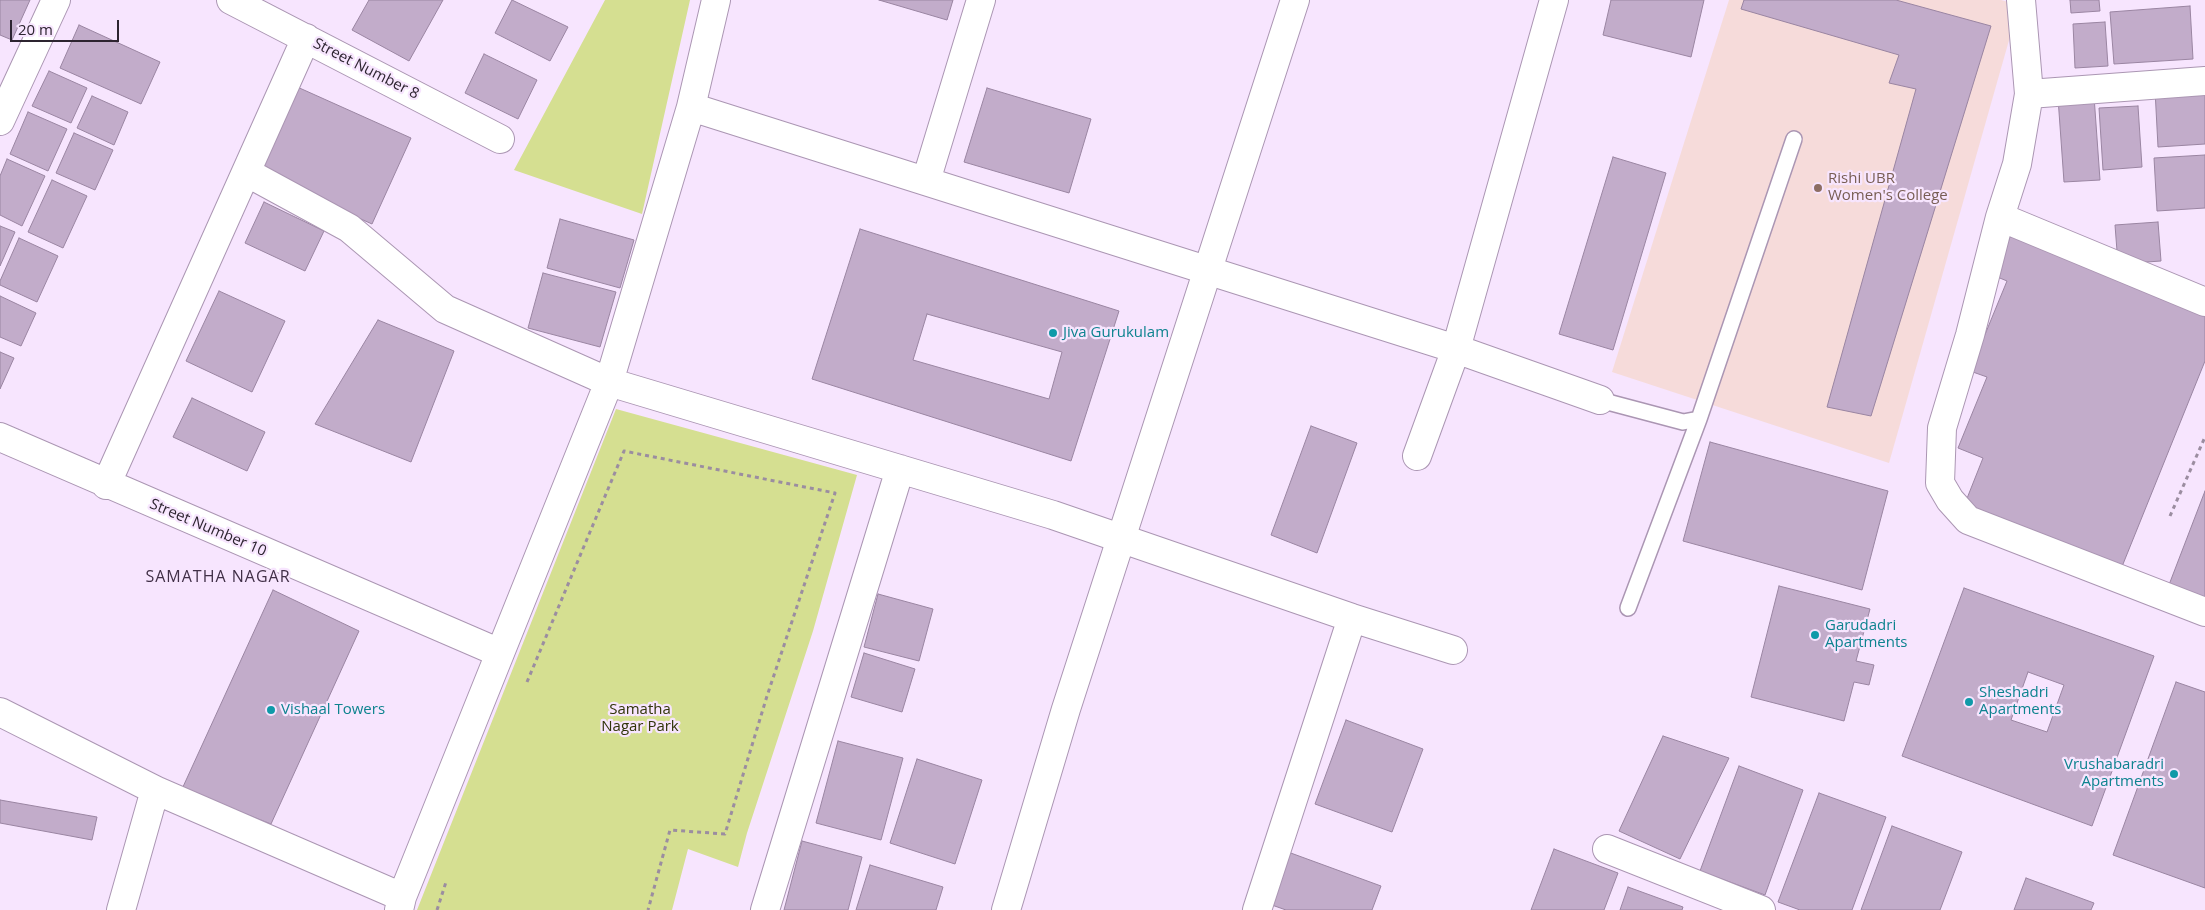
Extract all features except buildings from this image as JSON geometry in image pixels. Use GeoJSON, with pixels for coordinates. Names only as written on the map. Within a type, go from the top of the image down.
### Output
{"type":"FeatureCollection","features":[{"type":"Feature","properties":{"kind":"street"},"geometry":{"type":"LineString","coordinates":[[0,121],[56,0]]}},
{"type":"Feature","properties":{"kind":"street","name":"Street Number 8"},"geometry":{"type":"LineString","coordinates":[[232,0],[500,139]]}},
{"type":"Feature","properties":{"kind":"street"},"geometry":{"type":"LineString","coordinates":[[0,712],[155,790],[400,904],[609,382],[691,107],[716,0]]}},
{"type":"Feature","properties":{"kind":"street"},"geometry":{"type":"LineString","coordinates":[[926,181],[980,0]]}},
{"type":"Feature","properties":{"kind":"street"},"geometry":{"type":"LineString","coordinates":[[1006,910],[1066,709],[1295,0]]}},
{"type":"Feature","properties":{"kind":"street"},"geometry":{"type":"LineString","coordinates":[[1417,456],[1456,349],[1554,0]]}},
{"type":"Feature","properties":{"kind":"street"},"geometry":{"type":"LineString","coordinates":[[2021,0],[2029,94],[2017,164],[1970,335],[1942,428],[1940,483],[1950,500],[1968,520],[2205,612]]}},
{"type":"Feature","properties":{"kind":"street"},"geometry":{"type":"LineString","coordinates":[[106,485],[306,38]]}},
{"type":"Feature","properties":{"kind":"street"},"geometry":{"type":"LineString","coordinates":[[2029,94],[2205,81]]}},
{"type":"Feature","properties":{"kind":"street"},"geometry":{"type":"LineString","coordinates":[[691,107],[1456,349],[1600,400]]}},
{"type":"Feature","properties":{"kind":"street"},"geometry":{"type":"LineString","coordinates":[[246,172],[349,228],[445,309],[609,382],[1122,538],[1352,618],[1453,650]]}},
{"type":"Feature","properties":{"kind":"street"},"geometry":{"type":"LineString","coordinates":[[2004,206],[2205,302]]}},
{"type":"Feature","properties":{"kind":"street","name":"Street Number 10"},"geometry":{"type":"LineString","coordinates":[[0,437],[106,485],[500,653]]}},
{"type":"Feature","properties":{"kind":"street"},"geometry":{"type":"LineString","coordinates":[[765,910],[900,470]]}},
{"type":"Feature","properties":{"kind":"street"},"geometry":{"type":"LineString","coordinates":[[1257,910],[1352,618]]}},
{"type":"Feature","properties":{"kind":"street"},"geometry":{"type":"LineString","coordinates":[[121,910],[155,790]]}},
{"type":"Feature","properties":{"kind":"street"},"geometry":{"type":"LineString","coordinates":[[1608,849],[1761,910]]}},
{"type":"Feature","properties":{"kind":"lane"},"geometry":{"type":"LineString","coordinates":[[1628,608],[1699,419],[1794,139]]}},
{"type":"Feature","properties":{"kind":"lane"},"geometry":{"type":"LineString","coordinates":[[1600,400],[1683,422],[1699,419]]}},
{"type":"Feature","properties":{"kind":"path"},"geometry":{"type":"LineString","coordinates":[[2170,516],[2205,437]]}},
{"type":"Feature","properties":{"kind":"path"},"geometry":{"type":"LineString","coordinates":[[524,688],[624,451],[835,493],[766,696],[725,834],[670,830],[648,910]]}},
{"type":"Feature","properties":{"kind":"path"},"geometry":{"type":"LineString","coordinates":[[437,910],[446,882]]}},
{"type":"Feature","properties":{"kind":"shaded area","name":"Rishi UBR Women's College"},"geometry":{"type":"Polygon","coordinates":[[[1729,0],[2001,0],[2019,5],[1889,463],[1612,372],[1729,0]]]}},
{"type":"Feature","properties":{"kind":"green space"},"geometry":{"type":"Polygon","coordinates":[[[605,0],[690,0],[642,214],[514,170],[605,0]]]}},
{"type":"Feature","properties":{"kind":"green space","name":"Samatha Nagar Park"},"geometry":{"type":"Polygon","coordinates":[[[616,409],[857,475],[813,631],[747,833],[738,867],[688,849],[672,910],[417,910],[616,409]]]}},
{"type":"Feature","properties":{"kind":"place","name":"Rishi UBR Women's College"},"geometry":{"type":"Point","coordinates":[1818,188]}},
{"type":"Feature","properties":{"kind":"place","name":"Jiva Gurukulam"},"geometry":{"type":"Point","coordinates":[1053,333]}},
{"type":"Feature","properties":{"kind":"place","name":"Garudadri Apartments"},"geometry":{"type":"Point","coordinates":[1815,635]}},
{"type":"Feature","properties":{"kind":"place","name":"Sheshadri Apartments"},"geometry":{"type":"Point","coordinates":[1969,702]}},
{"type":"Feature","properties":{"kind":"place","name":"Vishaal Towers"},"geometry":{"type":"Point","coordinates":[271,710]}},
{"type":"Feature","properties":{"kind":"place","name":"Vrushabaradri Apartments"},"geometry":{"type":"Point","coordinates":[2174,774]}},
{"type":"Feature","properties":{"kind":"district","name":"SAMATHA NAGAR"},"geometry":{"type":"Point","coordinates":[218,577]}}]}
